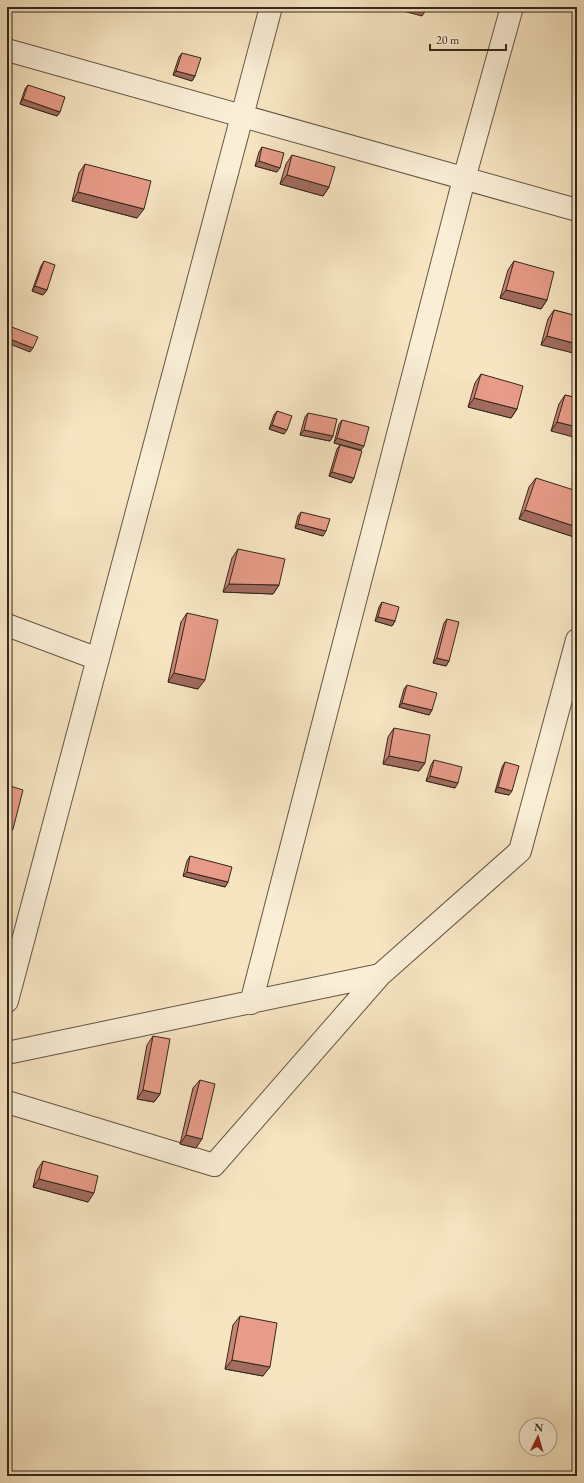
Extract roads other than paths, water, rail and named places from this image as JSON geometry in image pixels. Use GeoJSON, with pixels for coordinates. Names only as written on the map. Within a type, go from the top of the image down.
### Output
{"type":"FeatureCollection","features":[{"type":"Feature","properties":{"kind":"street"},"geometry":{"type":"LineString","coordinates":[[7,1001],[271,7]]}},
{"type":"Feature","properties":{"kind":"street"},"geometry":{"type":"LineString","coordinates":[[251,1003],[464,179],[512,7]]}},
{"type":"Feature","properties":{"kind":"street"},"geometry":{"type":"LineString","coordinates":[[7,50],[577,210]]}},
{"type":"Feature","properties":{"kind":"street"},"geometry":{"type":"LineString","coordinates":[[7,626],[98,659]]}},
{"type":"Feature","properties":{"kind":"street"},"geometry":{"type":"LineString","coordinates":[[7,1102],[214,1165],[380,975],[520,851],[577,640]]}},
{"type":"Feature","properties":{"kind":"street"},"geometry":{"type":"LineString","coordinates":[[7,1054],[380,975]]}}]}
